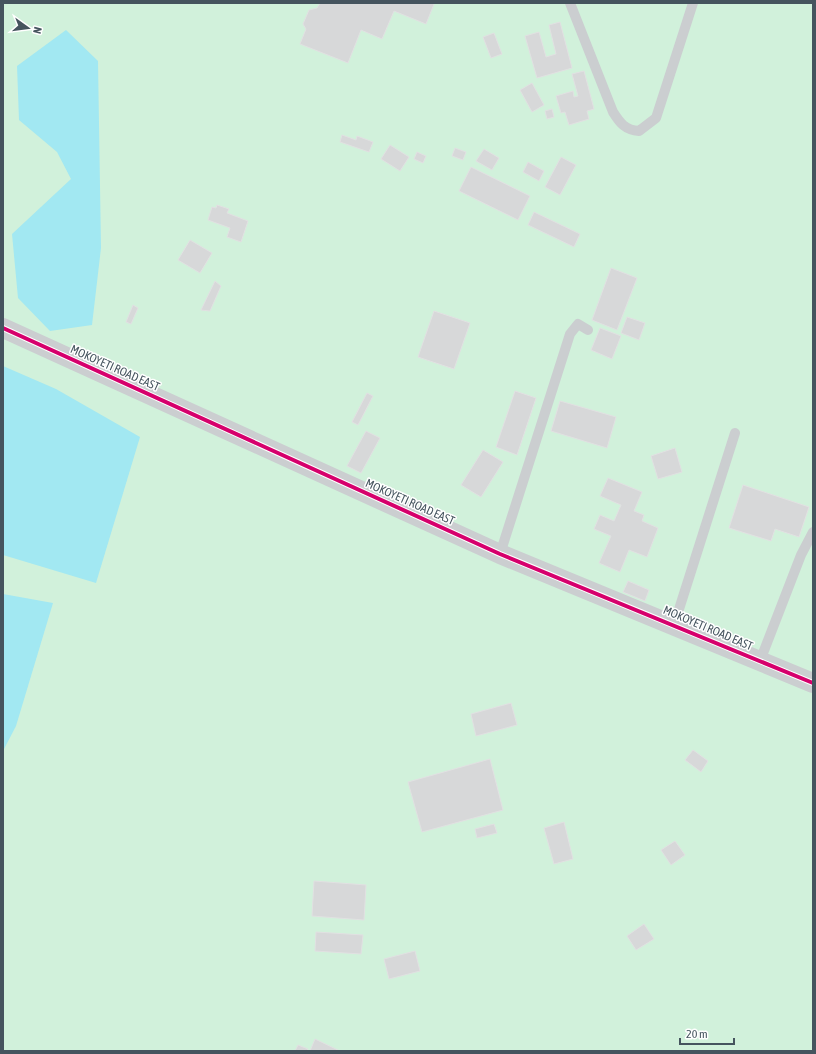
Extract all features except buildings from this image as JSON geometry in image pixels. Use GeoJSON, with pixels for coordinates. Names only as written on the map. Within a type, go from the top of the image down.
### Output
{"type":"FeatureCollection","features":[{"type":"Feature","properties":{"kind":"street","name":"MOKOYETI ROAD EAST"},"geometry":{"type":"LineString","coordinates":[[3,328],[500,554],[813,683]]}},
{"type":"Feature","properties":{"kind":"lane"},"geometry":{"type":"LineString","coordinates":[[570,3],[613,112],[621,125],[632,131],[639,131],[656,118],[693,3]]}},
{"type":"Feature","properties":{"kind":"lane"},"geometry":{"type":"LineString","coordinates":[[500,554],[570,334],[578,324],[588,330]]}},
{"type":"Feature","properties":{"kind":"lane"},"geometry":{"type":"LineString","coordinates":[[674,625],[735,433]]}},
{"type":"Feature","properties":{"kind":"lane"},"geometry":{"type":"LineString","coordinates":[[760,661],[801,555],[813,532]]}},
{"type":"Feature","properties":{"kind":"green space"},"geometry":{"type":"Polygon","coordinates":[[[3,3],[813,3],[813,1051],[3,1051],[3,3]]]}},
{"type":"Feature","properties":{"kind":"water"},"geometry":{"type":"Polygon","coordinates":[[[66,30],[98,61],[101,248],[92,325],[50,331],[18,298],[12,234],[71,179],[57,152],[19,120],[17,66],[66,30]]]}},
{"type":"Feature","properties":{"kind":"water"},"geometry":{"type":"Polygon","coordinates":[[[3,366],[56,389],[140,437],[96,583],[3,555],[3,366]]]}},
{"type":"Feature","properties":{"kind":"water"},"geometry":{"type":"Polygon","coordinates":[[[3,594],[53,603],[16,726],[3,751],[3,594]]]}},
{"type":"Feature","properties":{"kind":"cycle path"},"geometry":{"type":"LineString","coordinates":[[3,328],[500,554],[813,683]]}}]}
